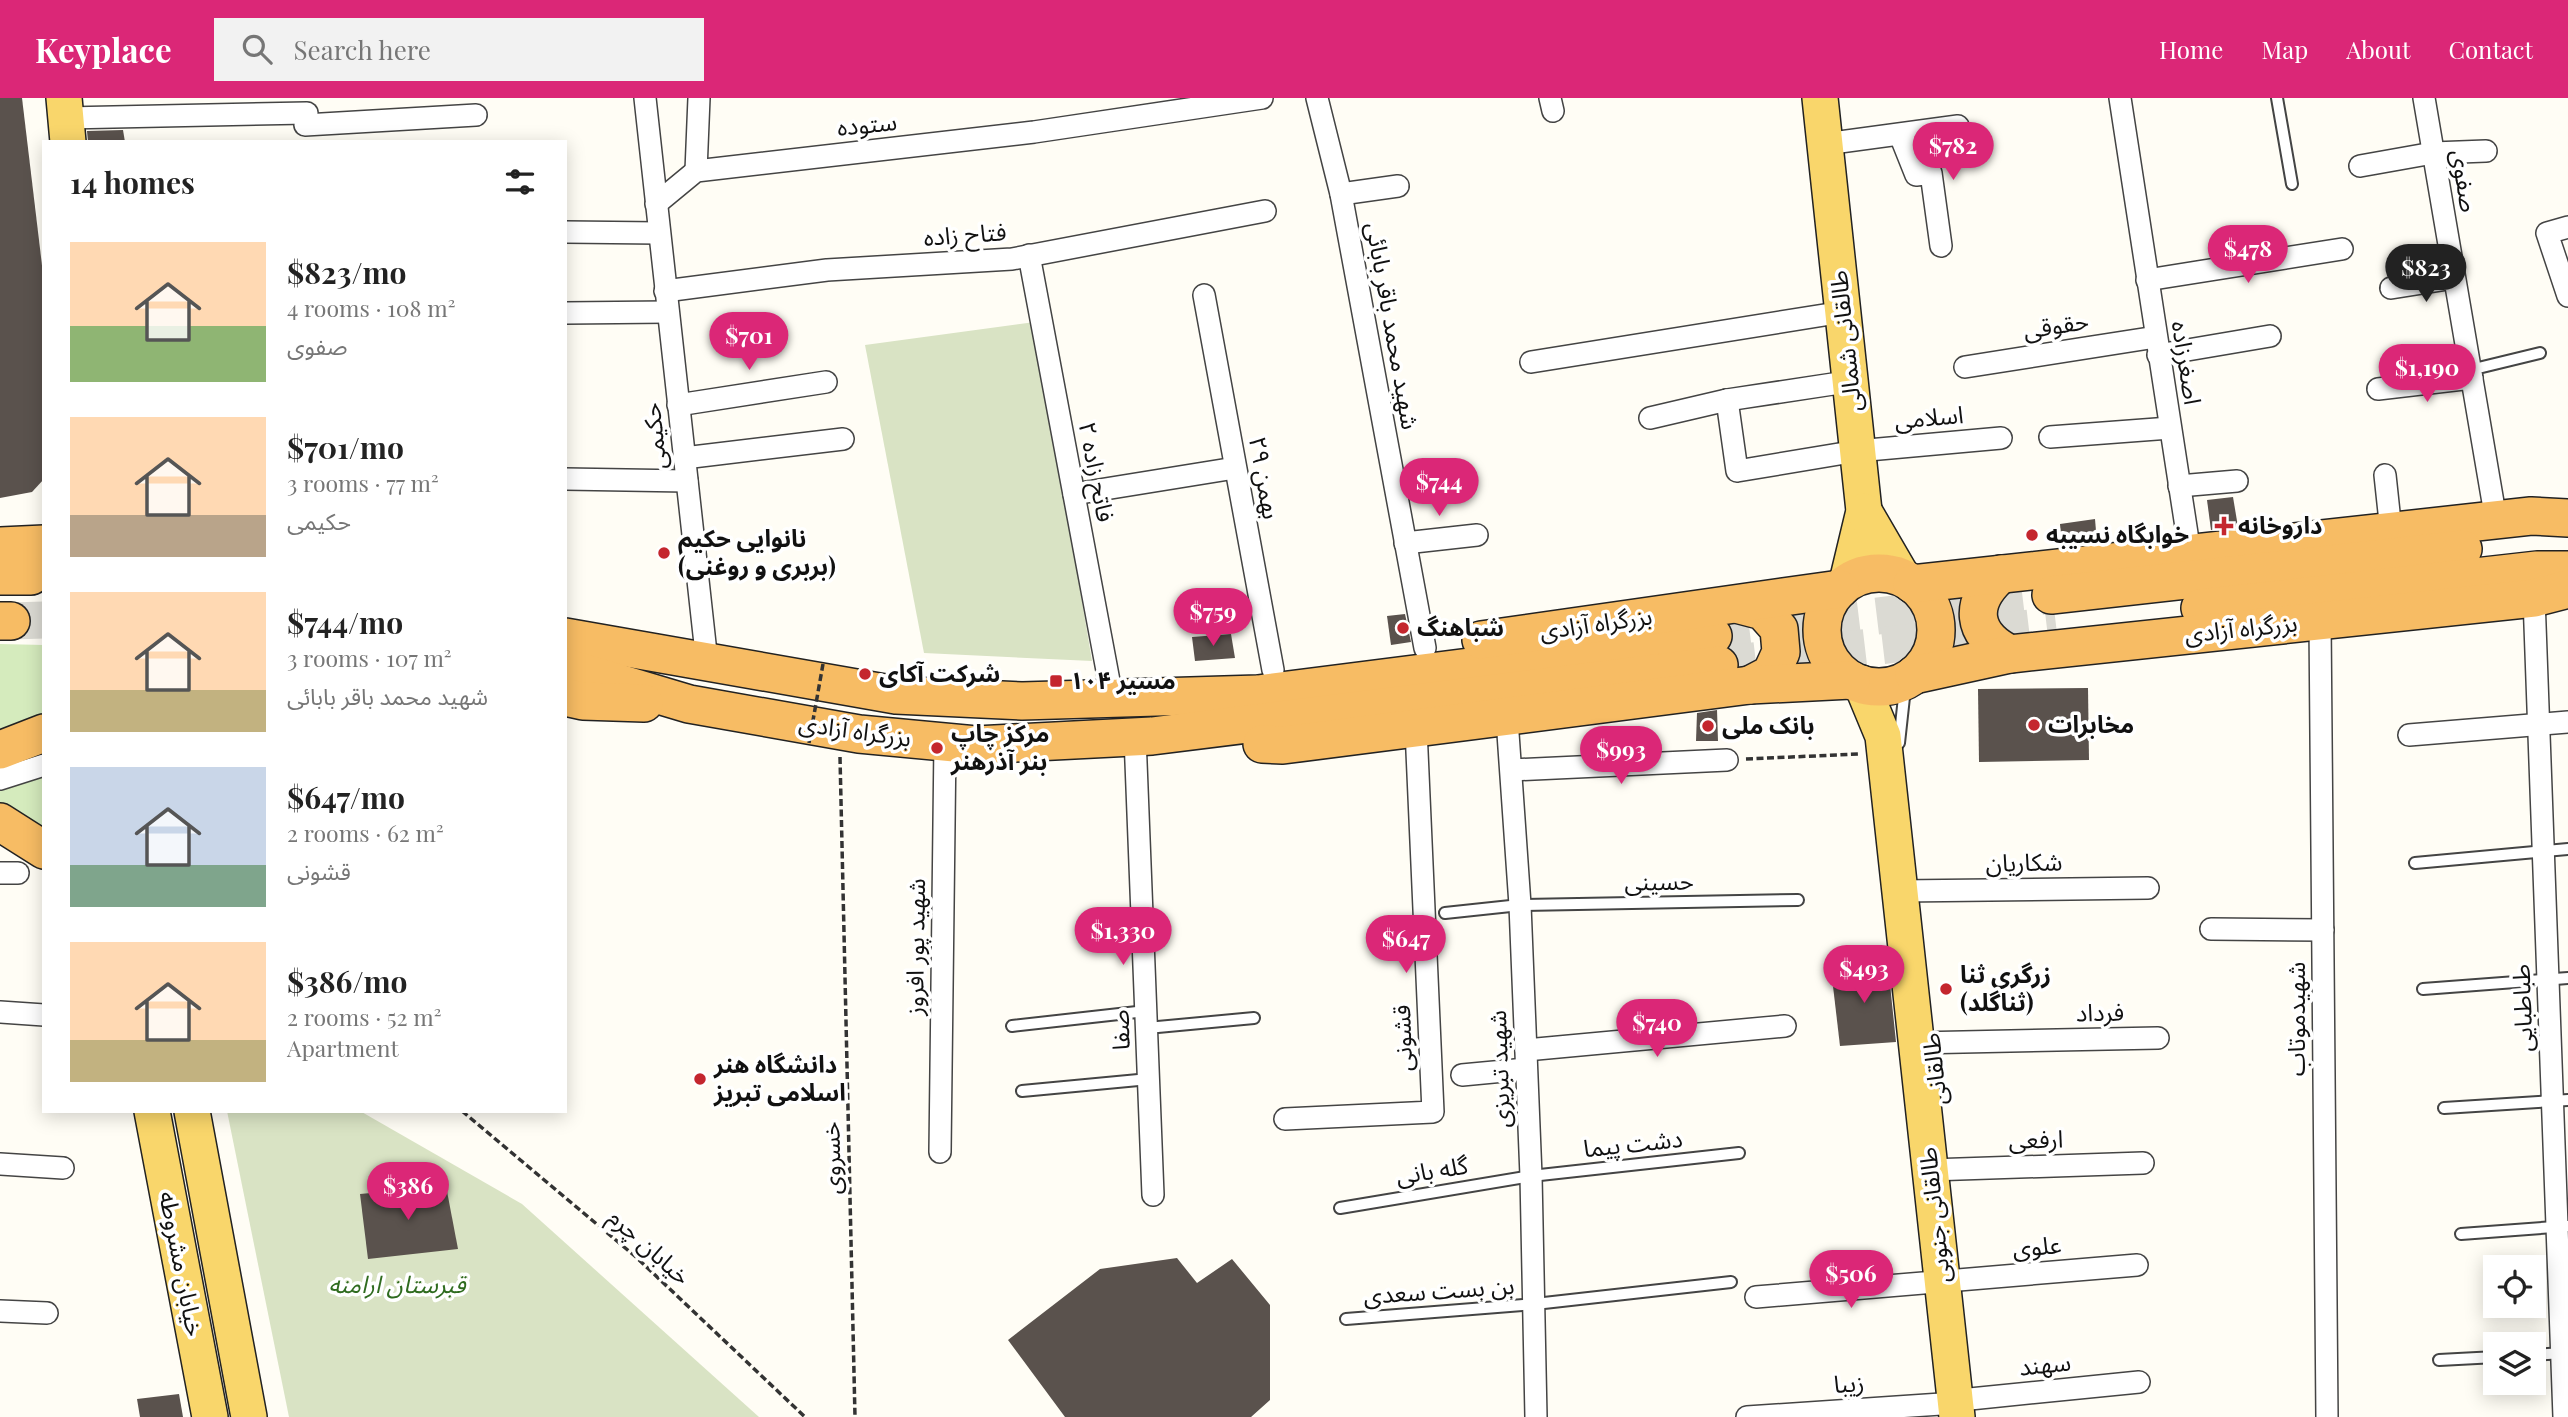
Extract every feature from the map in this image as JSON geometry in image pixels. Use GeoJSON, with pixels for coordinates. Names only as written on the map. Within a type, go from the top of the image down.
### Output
{"type":"FeatureCollection","features":[{"type":"Feature","properties":{"kind":"highway"},"geometry":{"type":"LineString","coordinates":[[1907,581],[1930,604],[1936,623],[1934,642],[1927,660],[1910,677],[1884,687],[1856,681],[1836,667],[1826,651],[1822,632],[1824,613],[1844,586],[1865,575],[1884,573],[1907,581],[2001,574],[2531,516],[2568,518]]}},
{"type":"Feature","properties":{"kind":"highway","name":"بزرگراه آزادی"},"geometry":{"type":"LineString","coordinates":[[2568,536],[2054,610],[2537,570],[2568,570]]}},
{"type":"Feature","properties":{"kind":"highway"},"geometry":{"type":"LineString","coordinates":[[0,546],[25,565]]}},
{"type":"Feature","properties":{"kind":"highway"},"geometry":{"type":"LineString","coordinates":[[2001,574],[1986,587],[1978,607],[1980,628],[1992,645],[2010,654]]}},
{"type":"Feature","properties":{"kind":"highway","name":"بزرگراه آزادی"},"geometry":{"type":"LineString","coordinates":[[1128,697],[1273,670],[1740,605],[1844,586]]}},
{"type":"Feature","properties":{"kind":"highway","name":"بزرگراه آزادی"},"geometry":{"type":"LineString","coordinates":[[1910,677],[2010,654],[2551,594]]}},
{"type":"Feature","properties":{"kind":"highway"},"geometry":{"type":"LineString","coordinates":[[1740,605],[1763,611],[1779,629],[1781,652],[1771,674],[1750,685]]}},
{"type":"Feature","properties":{"kind":"highway"},"geometry":{"type":"LineString","coordinates":[[567,615],[654,653]]}},
{"type":"Feature","properties":{"kind":"highway","name":"بزرگراه آزادی"},"geometry":{"type":"LineString","coordinates":[[567,637],[896,695],[1022,701],[1258,694],[1716,651],[1143,736],[976,745],[824,737],[689,704],[567,668]]}},
{"type":"Feature","properties":{"kind":"highway","name":"بزرگراه آزادی"},"geometry":{"type":"LineString","coordinates":[[1143,736],[1283,745],[1507,719],[1750,685],[1856,681]]}},
{"type":"Feature","properties":{"kind":"highway"},"geometry":{"type":"LineString","coordinates":[[567,697],[583,701],[689,704]]}},
{"type":"Feature","properties":{"kind":"highway"},"geometry":{"type":"LineString","coordinates":[[0,750],[42,734]]}},
{"type":"Feature","properties":{"kind":"highway"},"geometry":{"type":"LineString","coordinates":[[0,822],[20,865]]}},
{"type":"Feature","properties":{"kind":"main road","name":"طالقانی شمالی"},"geometry":{"type":"LineString","coordinates":[[1820,98],[1864,511],[1844,586]]}},
{"type":"Feature","properties":{"kind":"main road"},"geometry":{"type":"LineString","coordinates":[[1864,511],[1907,581]]}},
{"type":"Feature","properties":{"kind":"main road","name":"طالقانی جنوبی"},"geometry":{"type":"LineString","coordinates":[[1856,681],[1893,757],[1912,891],[1965,1402]]}},
{"type":"Feature","properties":{"kind":"main road","name":"خیابان مشروطه"},"geometry":{"type":"LineString","coordinates":[[152,1113],[210,1417]]}},
{"type":"Feature","properties":{"kind":"main road","name":"خیابان مشروطه"},"geometry":{"type":"LineString","coordinates":[[192,1113],[249,1417]]}},
{"type":"Feature","properties":{"kind":"street","name":"حکیمی"},"geometry":{"type":"LineString","coordinates":[[645,98],[707,662]]}},
{"type":"Feature","properties":{"kind":"street"},"geometry":{"type":"LineString","coordinates":[[656,204],[696,171],[699,98]]}},
{"type":"Feature","properties":{"kind":"street","name":"ستوده"},"geometry":{"type":"LineString","coordinates":[[696,171],[1034,132],[1262,98]]}},
{"type":"Feature","properties":{"kind":"street","name":"شهید محمد باقر بابائی"},"geometry":{"type":"LineString","coordinates":[[1317,98],[1340,194],[1426,648]]}},
{"type":"Feature","properties":{"kind":"street","name":"اصغرزاده"},"geometry":{"type":"LineString","coordinates":[[2120,98],[2190,553]]}},
{"type":"Feature","properties":{"kind":"street","name":"صفوی"},"geometry":{"type":"LineString","coordinates":[[2424,98],[2497,520]]}},
{"type":"Feature","properties":{"kind":"street"},"geometry":{"type":"LineString","coordinates":[[66,119],[305,119],[476,115]]}},
{"type":"Feature","properties":{"kind":"street"},"geometry":{"type":"LineString","coordinates":[[1825,144],[1958,126]]}},
{"type":"Feature","properties":{"kind":"street"},"geometry":{"type":"LineString","coordinates":[[1900,135],[1916,175],[1931,173],[1941,246]]}},
{"type":"Feature","properties":{"kind":"street"},"geometry":{"type":"LineString","coordinates":[[2360,166],[2433,153],[2486,151]]}},
{"type":"Feature","properties":{"kind":"street"},"geometry":{"type":"LineString","coordinates":[[1340,194],[1398,186]]}},
{"type":"Feature","properties":{"kind":"street","name":"فتاح زاده"},"geometry":{"type":"LineString","coordinates":[[665,290],[827,270],[985,261],[1265,211]]}},
{"type":"Feature","properties":{"kind":"street"},"geometry":{"type":"LineString","coordinates":[[2568,227],[2547,233],[2568,296]]}},
{"type":"Feature","properties":{"kind":"street"},"geometry":{"type":"LineString","coordinates":[[567,232],[659,233]]}},
{"type":"Feature","properties":{"kind":"street"},"geometry":{"type":"LineString","coordinates":[[2147,281],[2342,249]]}},
{"type":"Feature","properties":{"kind":"street","name":"فاتح زاده ۲"},"geometry":{"type":"LineString","coordinates":[[1029,255],[1073,494],[1128,697]]}},
{"type":"Feature","properties":{"kind":"street"},"geometry":{"type":"LineString","coordinates":[[2391,288],[2454,278]]}},
{"type":"Feature","properties":{"kind":"street","name":"۲۹ بهمن"},"geometry":{"type":"LineString","coordinates":[[1203,295],[1273,670]]}},
{"type":"Feature","properties":{"kind":"street"},"geometry":{"type":"LineString","coordinates":[[567,313],[668,312]]}},
{"type":"Feature","properties":{"kind":"street"},"geometry":{"type":"LineString","coordinates":[[1531,362],[1843,312]]}},
{"type":"Feature","properties":{"kind":"street","name":"حقوقی"},"geometry":{"type":"LineString","coordinates":[[1965,367],[2270,336]]}},
{"type":"Feature","properties":{"kind":"street"},"geometry":{"type":"LineString","coordinates":[[2378,389],[2471,374]]}},
{"type":"Feature","properties":{"kind":"street"},"geometry":{"type":"LineString","coordinates":[[678,405],[826,382]]}},
{"type":"Feature","properties":{"kind":"street"},"geometry":{"type":"LineString","coordinates":[[1650,418],[1727,400],[1833,384]]}},
{"type":"Feature","properties":{"kind":"street","name":"اسلامی"},"geometry":{"type":"LineString","coordinates":[[1727,400],[1737,471],[1857,451],[2001,439]]}},
{"type":"Feature","properties":{"kind":"street"},"geometry":{"type":"LineString","coordinates":[[2050,437],[2170,428]]}},
{"type":"Feature","properties":{"kind":"street"},"geometry":{"type":"LineString","coordinates":[[684,458],[843,439]]}},
{"type":"Feature","properties":{"kind":"street"},"geometry":{"type":"LineString","coordinates":[[1073,494],[1236,468]]}},
{"type":"Feature","properties":{"kind":"street"},"geometry":{"type":"LineString","coordinates":[[2385,475],[2391,531]]}},
{"type":"Feature","properties":{"kind":"street"},"geometry":{"type":"LineString","coordinates":[[567,480],[687,481]]}},
{"type":"Feature","properties":{"kind":"street"},"geometry":{"type":"LineString","coordinates":[[2179,486],[2237,481]]}},
{"type":"Feature","properties":{"kind":"street"},"geometry":{"type":"LineString","coordinates":[[1405,543],[1477,535]]}},
{"type":"Feature","properties":{"kind":"street","name":"طباطبایی"},"geometry":{"type":"LineString","coordinates":[[2551,594],[2538,724],[2543,851],[2558,979],[2564,1417]]}},
{"type":"Feature","properties":{"kind":"street","name":"شهیدموتاب"},"geometry":{"type":"LineString","coordinates":[[2320,621],[2327,1417]]}},
{"type":"Feature","properties":{"kind":"street","name":"شهید تبریزی"},"geometry":{"type":"LineString","coordinates":[[1507,719],[1520,905],[1531,1176],[1536,1417]]}},
{"type":"Feature","properties":{"kind":"street"},"geometry":{"type":"LineString","coordinates":[[2409,735],[2568,722]]}},
{"type":"Feature","properties":{"kind":"street","name":"قشونی"},"geometry":{"type":"LineString","coordinates":[[1285,1119],[1433,1112],[1416,729]]}},
{"type":"Feature","properties":{"kind":"street","name":"صفا"},"geometry":{"type":"LineString","coordinates":[[1143,736],[1147,1019],[1153,1195]]}},
{"type":"Feature","properties":{"kind":"street","name":"شهید پور افروز"},"geometry":{"type":"LineString","coordinates":[[940,1152],[945,742]]}},
{"type":"Feature","properties":{"kind":"street"},"geometry":{"type":"LineString","coordinates":[[1512,770],[1727,760]]}},
{"type":"Feature","properties":{"kind":"street"},"geometry":{"type":"LineString","coordinates":[[0,779],[42,766]]}},
{"type":"Feature","properties":{"kind":"street","name":"شکاریان"},"geometry":{"type":"LineString","coordinates":[[1912,891],[2148,888]]}},
{"type":"Feature","properties":{"kind":"street"},"geometry":{"type":"LineString","coordinates":[[2211,929],[2323,930]]}},
{"type":"Feature","properties":{"kind":"street"},"geometry":{"type":"LineString","coordinates":[[0,1012],[42,1015]]}},
{"type":"Feature","properties":{"kind":"street"},"geometry":{"type":"LineString","coordinates":[[1462,1075],[1526,1060],[1784,1027]]}},
{"type":"Feature","properties":{"kind":"street","name":"فرداد"},"geometry":{"type":"LineString","coordinates":[[1928,1042],[2158,1038]]}},
{"type":"Feature","properties":{"kind":"street"},"geometry":{"type":"LineString","coordinates":[[0,1164],[63,1168]]}},
{"type":"Feature","properties":{"kind":"street","name":"ارفعی"},"geometry":{"type":"LineString","coordinates":[[1941,1169],[2143,1164]]}},
{"type":"Feature","properties":{"kind":"street","name":"علوی"},"geometry":{"type":"LineString","coordinates":[[1756,1297],[2137,1265]]}},
{"type":"Feature","properties":{"kind":"street"},"geometry":{"type":"LineString","coordinates":[[0,1311],[47,1314]]}},
{"type":"Feature","properties":{"kind":"street","name":"سهند"},"geometry":{"type":"LineString","coordinates":[[1965,1402],[2139,1382]]}},
{"type":"Feature","properties":{"kind":"street","name":"زیبا"},"geometry":{"type":"LineString","coordinates":[[1747,1417],[1965,1402]]}},
{"type":"Feature","properties":{"kind":"lane"},"geometry":{"type":"LineString","coordinates":[[2277,98],[2292,184]]}},
{"type":"Feature","properties":{"kind":"lane"},"geometry":{"type":"LineString","coordinates":[[2471,374],[2540,353]]}},
{"type":"Feature","properties":{"kind":"lane"},"geometry":{"type":"LineString","coordinates":[[1893,757],[1910,677]]}},
{"type":"Feature","properties":{"kind":"lane"},"geometry":{"type":"LineString","coordinates":[[2414,863],[2568,849]]}},
{"type":"Feature","properties":{"kind":"lane","name":"حسینی"},"geometry":{"type":"LineString","coordinates":[[1445,913],[1520,905],[1798,900]]}},
{"type":"Feature","properties":{"kind":"lane"},"geometry":{"type":"LineString","coordinates":[[2423,989],[2558,979]]}},
{"type":"Feature","properties":{"kind":"lane"},"geometry":{"type":"LineString","coordinates":[[1013,1026],[1147,1019],[1254,1018]]}},
{"type":"Feature","properties":{"kind":"lane"},"geometry":{"type":"LineString","coordinates":[[1022,1091],[1149,1079]]}},
{"type":"Feature","properties":{"kind":"lane"},"geometry":{"type":"LineString","coordinates":[[2444,1108],[2560,1101]]}},
{"type":"Feature","properties":{"kind":"lane","name":"دشت پیما"},"geometry":{"type":"LineString","coordinates":[[1531,1176],[1739,1153]]}},
{"type":"Feature","properties":{"kind":"lane","name":"گله بانی"},"geometry":{"type":"LineString","coordinates":[[1340,1208],[1531,1176]]}},
{"type":"Feature","properties":{"kind":"lane"},"geometry":{"type":"LineString","coordinates":[[2461,1234],[2562,1226]]}},
{"type":"Feature","properties":{"kind":"lane","name":"بن بست سعدی"},"geometry":{"type":"LineString","coordinates":[[1346,1319],[1535,1304],[1731,1282]]}},
{"type":"Feature","properties":{"kind":"lane"},"geometry":{"type":"LineString","coordinates":[[2546,1354],[2565,1353]]}},
{"type":"Feature","properties":{"kind":"lane"},"geometry":{"type":"LineString","coordinates":[[2439,1360],[2483,1358]]}},
{"type":"Feature","properties":{"kind":"path","name":"خسروی"},"geometry":{"type":"LineString","coordinates":[[823,664],[824,737],[855,1417]]}},
{"type":"Feature","properties":{"kind":"path"},"geometry":{"type":"LineString","coordinates":[[1727,760],[1893,757]]}},
{"type":"Feature","properties":{"kind":"path","name":"خیابان چرم"},"geometry":{"type":"LineString","coordinates":[[464,1113],[636,1257],[805,1417]]}},
{"type":"Feature","properties":{"kind":"green space"},"geometry":{"type":"Polygon","coordinates":[[[1035,322],[1092,661],[924,653],[865,345],[1035,322]]]}},
{"type":"Feature","properties":{"kind":"green space"},"geometry":{"type":"Polygon","coordinates":[[[0,644],[42,645],[42,732],[0,750],[0,644]]]}},
{"type":"Feature","properties":{"kind":"green space"},"geometry":{"type":"Polygon","coordinates":[[[42,772],[42,834],[0,808],[0,784],[42,772]]]}},
{"type":"Feature","properties":{"kind":"green space","name":"قبرستان ارامنه"},"geometry":{"type":"Polygon","coordinates":[[[227,1113],[363,1113],[522,1204],[759,1417],[289,1417],[227,1113]]]}},
{"type":"Feature","properties":{"kind":"building"},"geometry":{"type":"Polygon","coordinates":[[[0,98],[22,98],[42,265],[42,481],[32,492],[0,498],[0,98]]]}},
{"type":"Feature","properties":{"kind":"building"},"geometry":{"type":"Polygon","coordinates":[[[123,130],[125,140],[88,140],[87,131],[123,130]]]}},
{"type":"Feature","properties":{"kind":"building","name":"داروخانه"},"geometry":{"type":"Polygon","coordinates":[[[2233,497],[2238,527],[2211,530],[2207,500],[2233,497]]]}},
{"type":"Feature","properties":{"kind":"building"},"geometry":{"type":"Polygon","coordinates":[[[2095,519],[2097,543],[2062,546],[2060,524],[2095,519]]]}},
{"type":"Feature","properties":{"kind":"building","name":"شباهنگ"},"geometry":{"type":"Polygon","coordinates":[[[1405,614],[1411,642],[1391,645],[1387,616],[1405,614]]]}},
{"type":"Feature","properties":{"kind":"building"},"geometry":{"type":"Polygon","coordinates":[[[1231,634],[1235,658],[1195,661],[1192,637],[1231,634]]]}},
{"type":"Feature","properties":{"kind":"building","name":"مخابرات"},"geometry":{"type":"Polygon","coordinates":[[[2088,688],[2089,760],[1979,762],[1978,689],[2088,688]]]}},
{"type":"Feature","properties":{"kind":"building","name":"بانک ملی"},"geometry":{"type":"Polygon","coordinates":[[[1717,710],[1718,741],[1696,741],[1697,713],[1717,710]]]}},
{"type":"Feature","properties":{"kind":"building"},"geometry":{"type":"Polygon","coordinates":[[[1888,965],[1896,1042],[1840,1046],[1831,969],[1888,965]]]}},
{"type":"Feature","properties":{"kind":"building"},"geometry":{"type":"Polygon","coordinates":[[[446,1186],[458,1249],[368,1259],[360,1194],[446,1186]]]}},
{"type":"Feature","properties":{"kind":"building"},"geometry":{"type":"Polygon","coordinates":[[[1177,1258],[1197,1283],[1232,1259],[1270,1305],[1270,1400],[1251,1417],[1065,1417],[1008,1340],[1100,1269],[1177,1258]]]}},
{"type":"Feature","properties":{"kind":"building"},"geometry":{"type":"Polygon","coordinates":[[[179,1394],[183,1417],[140,1417],[137,1399],[179,1394]]]}},
{"type":"Feature","properties":{"kind":"tunnel"},"geometry":{"type":"LineString","coordinates":[[1713,636],[2051,595]]}},
{"type":"Feature","properties":{"kind":"tunnel"},"geometry":{"type":"LineString","coordinates":[[11,621],[42,620]]}},
{"type":"Feature","properties":{"kind":"tunnel"},"geometry":{"type":"LineString","coordinates":[[1719,665],[2056,625]]}},
{"type":"Feature","properties":{"kind":"place","name":"داروخانه"},"geometry":{"type":"Point","coordinates":[2224,526]}},
{"type":"Feature","properties":{"kind":"place","name":"خوابگاه نسیبه"},"geometry":{"type":"Point","coordinates":[2032,535]}},
{"type":"Feature","properties":{"kind":"place","name":"نانوایی حکیم (بربری و روغنی)"},"geometry":{"type":"Point","coordinates":[664,553]}},
{"type":"Feature","properties":{"kind":"place","name":"شباهنگ"},"geometry":{"type":"Point","coordinates":[1403,628]}},
{"type":"Feature","properties":{"kind":"place","name":"شرکت آکای"},"geometry":{"type":"Point","coordinates":[865,674]}},
{"type":"Feature","properties":{"kind":"place","name":"مسیر ۱۰۴"},"geometry":{"type":"Point","coordinates":[1056,681]}},
{"type":"Feature","properties":{"kind":"place","name":"مخابرات"},"geometry":{"type":"Point","coordinates":[2034,725]}},
{"type":"Feature","properties":{"kind":"place","name":"بانک ملی"},"geometry":{"type":"Point","coordinates":[1708,726]}},
{"type":"Feature","properties":{"kind":"place","name":"مرکز چاپ بنر آذرهنر"},"geometry":{"type":"Point","coordinates":[937,748]}},
{"type":"Feature","properties":{"kind":"place","name":"زرگری ثنا (ثناگلد)"},"geometry":{"type":"Point","coordinates":[1946,989]}},
{"type":"Feature","properties":{"kind":"place","name":"دانشگاه هنر اسلامی تبریز"},"geometry":{"type":"Point","coordinates":[700,1079]}}]}
